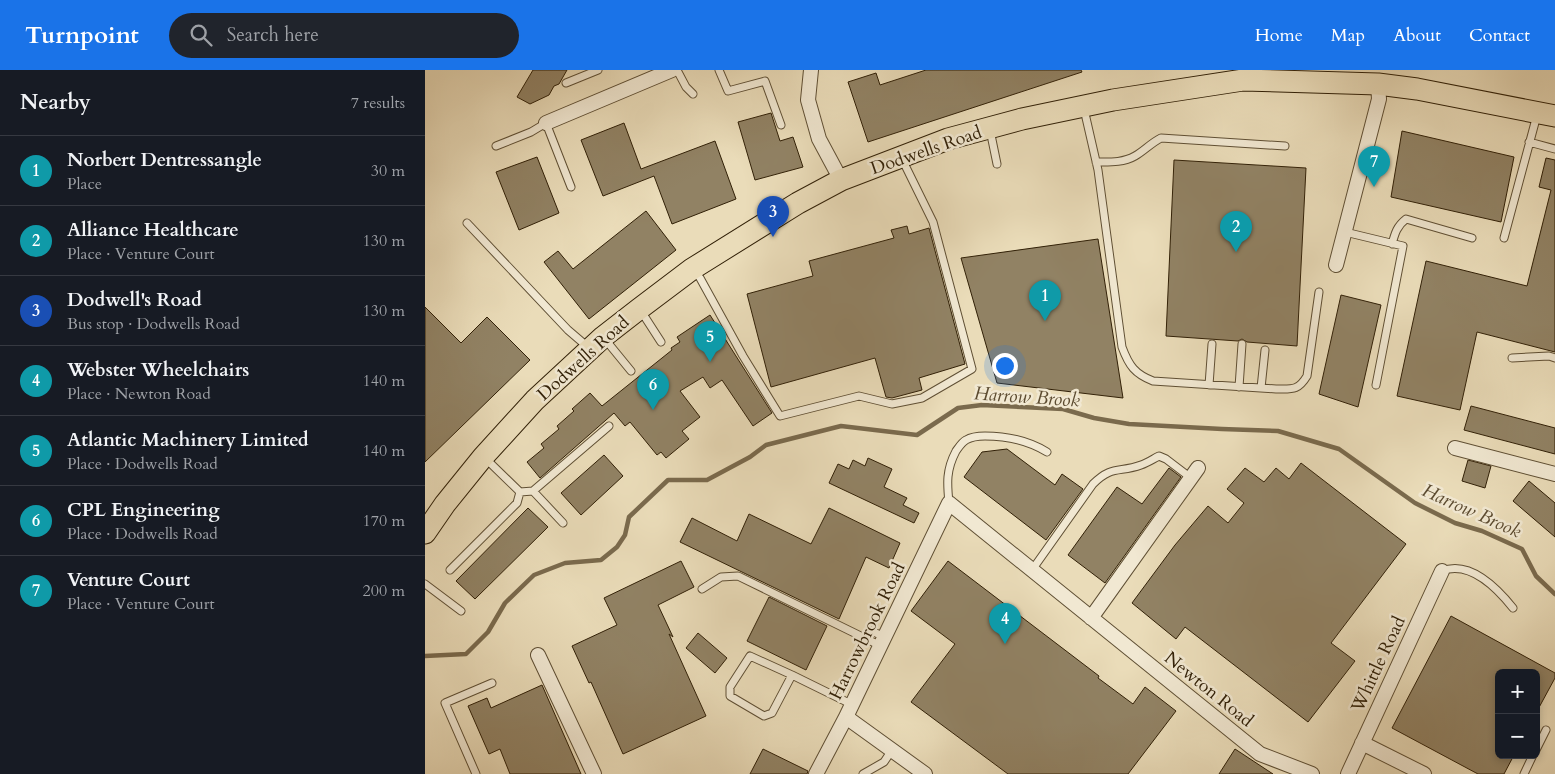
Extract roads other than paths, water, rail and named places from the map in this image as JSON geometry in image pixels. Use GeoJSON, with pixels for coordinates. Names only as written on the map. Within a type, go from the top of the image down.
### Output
{"type":"FeatureCollection","features":[{"type":"Feature","properties":{"kind":"main road","name":"Dodwells Road"},"geometry":{"type":"LineString","coordinates":[[425,533],[483,457],[535,400],[596,343],[692,269],[766,221],[841,180],[901,156],[948,139],[1084,106],[1243,80],[1274,78],[1378,84],[1417,89],[1546,114]]}},
{"type":"Feature","properties":{"kind":"street"},"geometry":{"type":"LineString","coordinates":[[546,123],[671,70]]}},
{"type":"Feature","properties":{"kind":"street"},"geometry":{"type":"LineString","coordinates":[[811,70],[808,100],[819,139],[841,180]]}},
{"type":"Feature","properties":{"kind":"street"},"geometry":{"type":"LineString","coordinates":[[1336,265],[1379,99],[1378,84]]}},
{"type":"Feature","properties":{"kind":"street"},"geometry":{"type":"LineString","coordinates":[[1455,448],[1555,474]]}},
{"type":"Feature","properties":{"kind":"street"},"geometry":{"type":"LineString","coordinates":[[1091,618],[1195,473]]}},
{"type":"Feature","properties":{"kind":"street","name":"Newton Road"},"geometry":{"type":"LineString","coordinates":[[949,503],[1260,754],[1312,774]]}},
{"type":"Feature","properties":{"kind":"street","name":"Harrowbrook Road"},"geometry":{"type":"LineString","coordinates":[[816,774],[849,711],[949,503]]}},
{"type":"Feature","properties":{"kind":"street","name":"Whittle Road"},"geometry":{"type":"LineString","coordinates":[[1348,774],[1442,571]]}},
{"type":"Feature","properties":{"kind":"street"},"geometry":{"type":"LineString","coordinates":[[538,655],[594,774]]}},
{"type":"Feature","properties":{"kind":"street"},"geometry":{"type":"LineString","coordinates":[[849,711],[892,750],[925,774]]}},
{"type":"Feature","properties":{"kind":"street"},"geometry":{"type":"LineString","coordinates":[[1362,743],[1424,774]]}},
{"type":"Feature","properties":{"kind":"lane"},"geometry":{"type":"LineString","coordinates":[[566,83],[598,70]]}},
{"type":"Feature","properties":{"kind":"lane"},"geometry":{"type":"LineString","coordinates":[[677,70],[686,87],[693,94]]}},
{"type":"Feature","properties":{"kind":"lane"},"geometry":{"type":"LineString","coordinates":[[719,70],[728,91],[765,81],[781,125]]}},
{"type":"Feature","properties":{"kind":"lane"},"geometry":{"type":"LineString","coordinates":[[1084,106],[1096,162],[1122,347],[1131,367],[1140,376],[1153,381],[1295,389],[1302,384],[1307,376],[1319,292]]}},
{"type":"Feature","properties":{"kind":"lane"},"geometry":{"type":"LineString","coordinates":[[1504,238],[1529,142],[1546,114]]}},
{"type":"Feature","properties":{"kind":"lane"},"geometry":{"type":"LineString","coordinates":[[496,146],[531,132],[546,123],[571,186]]}},
{"type":"Feature","properties":{"kind":"lane"},"geometry":{"type":"LineString","coordinates":[[989,128],[997,164]]}},
{"type":"Feature","properties":{"kind":"lane"},"geometry":{"type":"LineString","coordinates":[[1096,162],[1118,162],[1133,157],[1161,138],[1285,146]]}},
{"type":"Feature","properties":{"kind":"lane"},"geometry":{"type":"LineString","coordinates":[[1529,142],[1555,149]]}},
{"type":"Feature","properties":{"kind":"lane"},"geometry":{"type":"LineString","coordinates":[[692,269],[700,278],[743,356],[780,416],[859,396],[893,404],[922,398],[972,369],[933,222],[901,156]]}},
{"type":"Feature","properties":{"kind":"lane"},"geometry":{"type":"LineString","coordinates":[[1392,244],[1396,229],[1406,219],[1472,238]]}},
{"type":"Feature","properties":{"kind":"lane"},"geometry":{"type":"LineString","coordinates":[[467,223],[568,330],[596,343],[631,371]]}},
{"type":"Feature","properties":{"kind":"lane"},"geometry":{"type":"LineString","coordinates":[[1345,232],[1403,246],[1376,385]]}},
{"type":"Feature","properties":{"kind":"lane"},"geometry":{"type":"LineString","coordinates":[[639,309],[661,342]]}},
{"type":"Feature","properties":{"kind":"lane"},"geometry":{"type":"LineString","coordinates":[[1209,385],[1212,344]]}},
{"type":"Feature","properties":{"kind":"lane"},"geometry":{"type":"LineString","coordinates":[[1239,387],[1242,344]]}},
{"type":"Feature","properties":{"kind":"lane"},"geometry":{"type":"LineString","coordinates":[[1261,388],[1265,350]]}},
{"type":"Feature","properties":{"kind":"lane"},"geometry":{"type":"LineString","coordinates":[[1512,358],[1549,356],[1555,358]]}},
{"type":"Feature","properties":{"kind":"lane"},"geometry":{"type":"LineString","coordinates":[[483,457],[520,492],[533,491],[609,426]]}},
{"type":"Feature","properties":{"kind":"lane"},"geometry":{"type":"LineString","coordinates":[[949,503],[947,480],[951,462],[960,446],[966,440],[978,436],[1015,438],[1032,443],[1047,452]]}},
{"type":"Feature","properties":{"kind":"lane"},"geometry":{"type":"LineString","coordinates":[[1032,570],[1093,484],[1103,474],[1117,469],[1140,465],[1159,456],[1195,473]]}},
{"type":"Feature","properties":{"kind":"lane"},"geometry":{"type":"LineString","coordinates":[[533,491],[563,523]]}},
{"type":"Feature","properties":{"kind":"lane"},"geometry":{"type":"LineString","coordinates":[[450,570],[517,502],[520,492]]}},
{"type":"Feature","properties":{"kind":"lane"},"geometry":{"type":"LineString","coordinates":[[1442,571],[1458,568],[1470,572],[1493,586],[1513,608]]}},
{"type":"Feature","properties":{"kind":"lane"},"geometry":{"type":"LineString","coordinates":[[702,589],[721,577],[738,576],[883,641]]}},
{"type":"Feature","properties":{"kind":"lane"},"geometry":{"type":"LineString","coordinates":[[425,584],[461,611]]}},
{"type":"Feature","properties":{"kind":"lane"},"geometry":{"type":"LineString","coordinates":[[869,630],[883,641]]}},
{"type":"Feature","properties":{"kind":"lane"},"geometry":{"type":"LineString","coordinates":[[792,675],[772,712],[768,715],[764,716],[730,696],[730,687],[749,656],[792,675],[849,711]]}},
{"type":"Feature","properties":{"kind":"lane"},"geometry":{"type":"LineString","coordinates":[[476,774],[445,704],[492,683]]}},
{"type":"Feature","properties":{"kind":"lane"},"geometry":{"type":"LineString","coordinates":[[1540,742],[1546,730]]}},
{"type":"Feature","properties":{"kind":"lane"},"geometry":{"type":"LineString","coordinates":[[863,774],[884,762],[892,750]]}},
{"type":"Feature","properties":{"kind":"lane"},"geometry":{"type":"LineString","coordinates":[[1524,774],[1531,759]]}},
{"type":"Feature","properties":{"kind":"waterway","name":"Harrow Brook"},"geometry":{"type":"LineString","coordinates":[[425,656],[466,654],[488,632],[505,603],[534,575],[565,563],[601,560],[617,547],[625,535],[629,517],[668,480],[707,480],[750,457],[766,445],[841,426],[917,435],[958,408],[982,405],[1063,409],[1094,418],[1129,424],[1278,431],[1339,449],[1415,503],[1455,523],[1482,531],[1522,549],[1536,576],[1555,594]]}},
{"type":"Feature","properties":{"kind":"place","name":"Venture Court"},"geometry":{"type":"Point","coordinates":[1374,187]}},
{"type":"Feature","properties":{"kind":"place","name":"Dodwell's Road"},"geometry":{"type":"Point","coordinates":[773,237]}},
{"type":"Feature","properties":{"kind":"place","name":"Alliance Healthcare"},"geometry":{"type":"Point","coordinates":[1236,252]}},
{"type":"Feature","properties":{"kind":"place","name":"Norbert Dentressangle"},"geometry":{"type":"Point","coordinates":[1045,321]}},
{"type":"Feature","properties":{"kind":"place","name":"Atlantic Machinery Limited"},"geometry":{"type":"Point","coordinates":[710,362]}},
{"type":"Feature","properties":{"kind":"place","name":"CPL Engineering"},"geometry":{"type":"Point","coordinates":[653,410]}},
{"type":"Feature","properties":{"kind":"place","name":"Webster Wheelchairs"},"geometry":{"type":"Point","coordinates":[1005,644]}}]}
